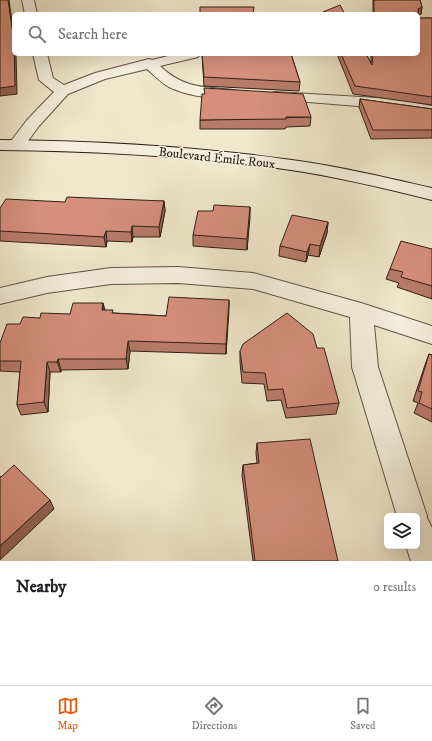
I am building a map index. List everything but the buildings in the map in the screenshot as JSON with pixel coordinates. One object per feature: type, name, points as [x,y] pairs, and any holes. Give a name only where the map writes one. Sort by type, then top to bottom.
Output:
[{"type":"street","points":[[28,0],[31,12]]},
{"type":"street","points":[[40,56],[46,80],[63,90]]},
{"type":"street","points":[[8,145],[33,123],[63,90],[100,76],[183,56]]},
{"type":"street","points":[[149,63],[166,79],[181,88],[204,92],[362,101],[396,104],[432,111]]},
{"type":"street","name":"Boulevard Émile Roux","points":[[8,145],[106,147],[196,154],[285,165],[376,181],[432,194]]},
{"type":"street","points":[[0,296],[47,285],[111,276],[178,275],[253,282],[361,312],[432,335]]},
{"type":"street","points":[[361,312],[365,367],[411,513]]},
{"type":"street","points":[[420,539],[427,561]]}]
